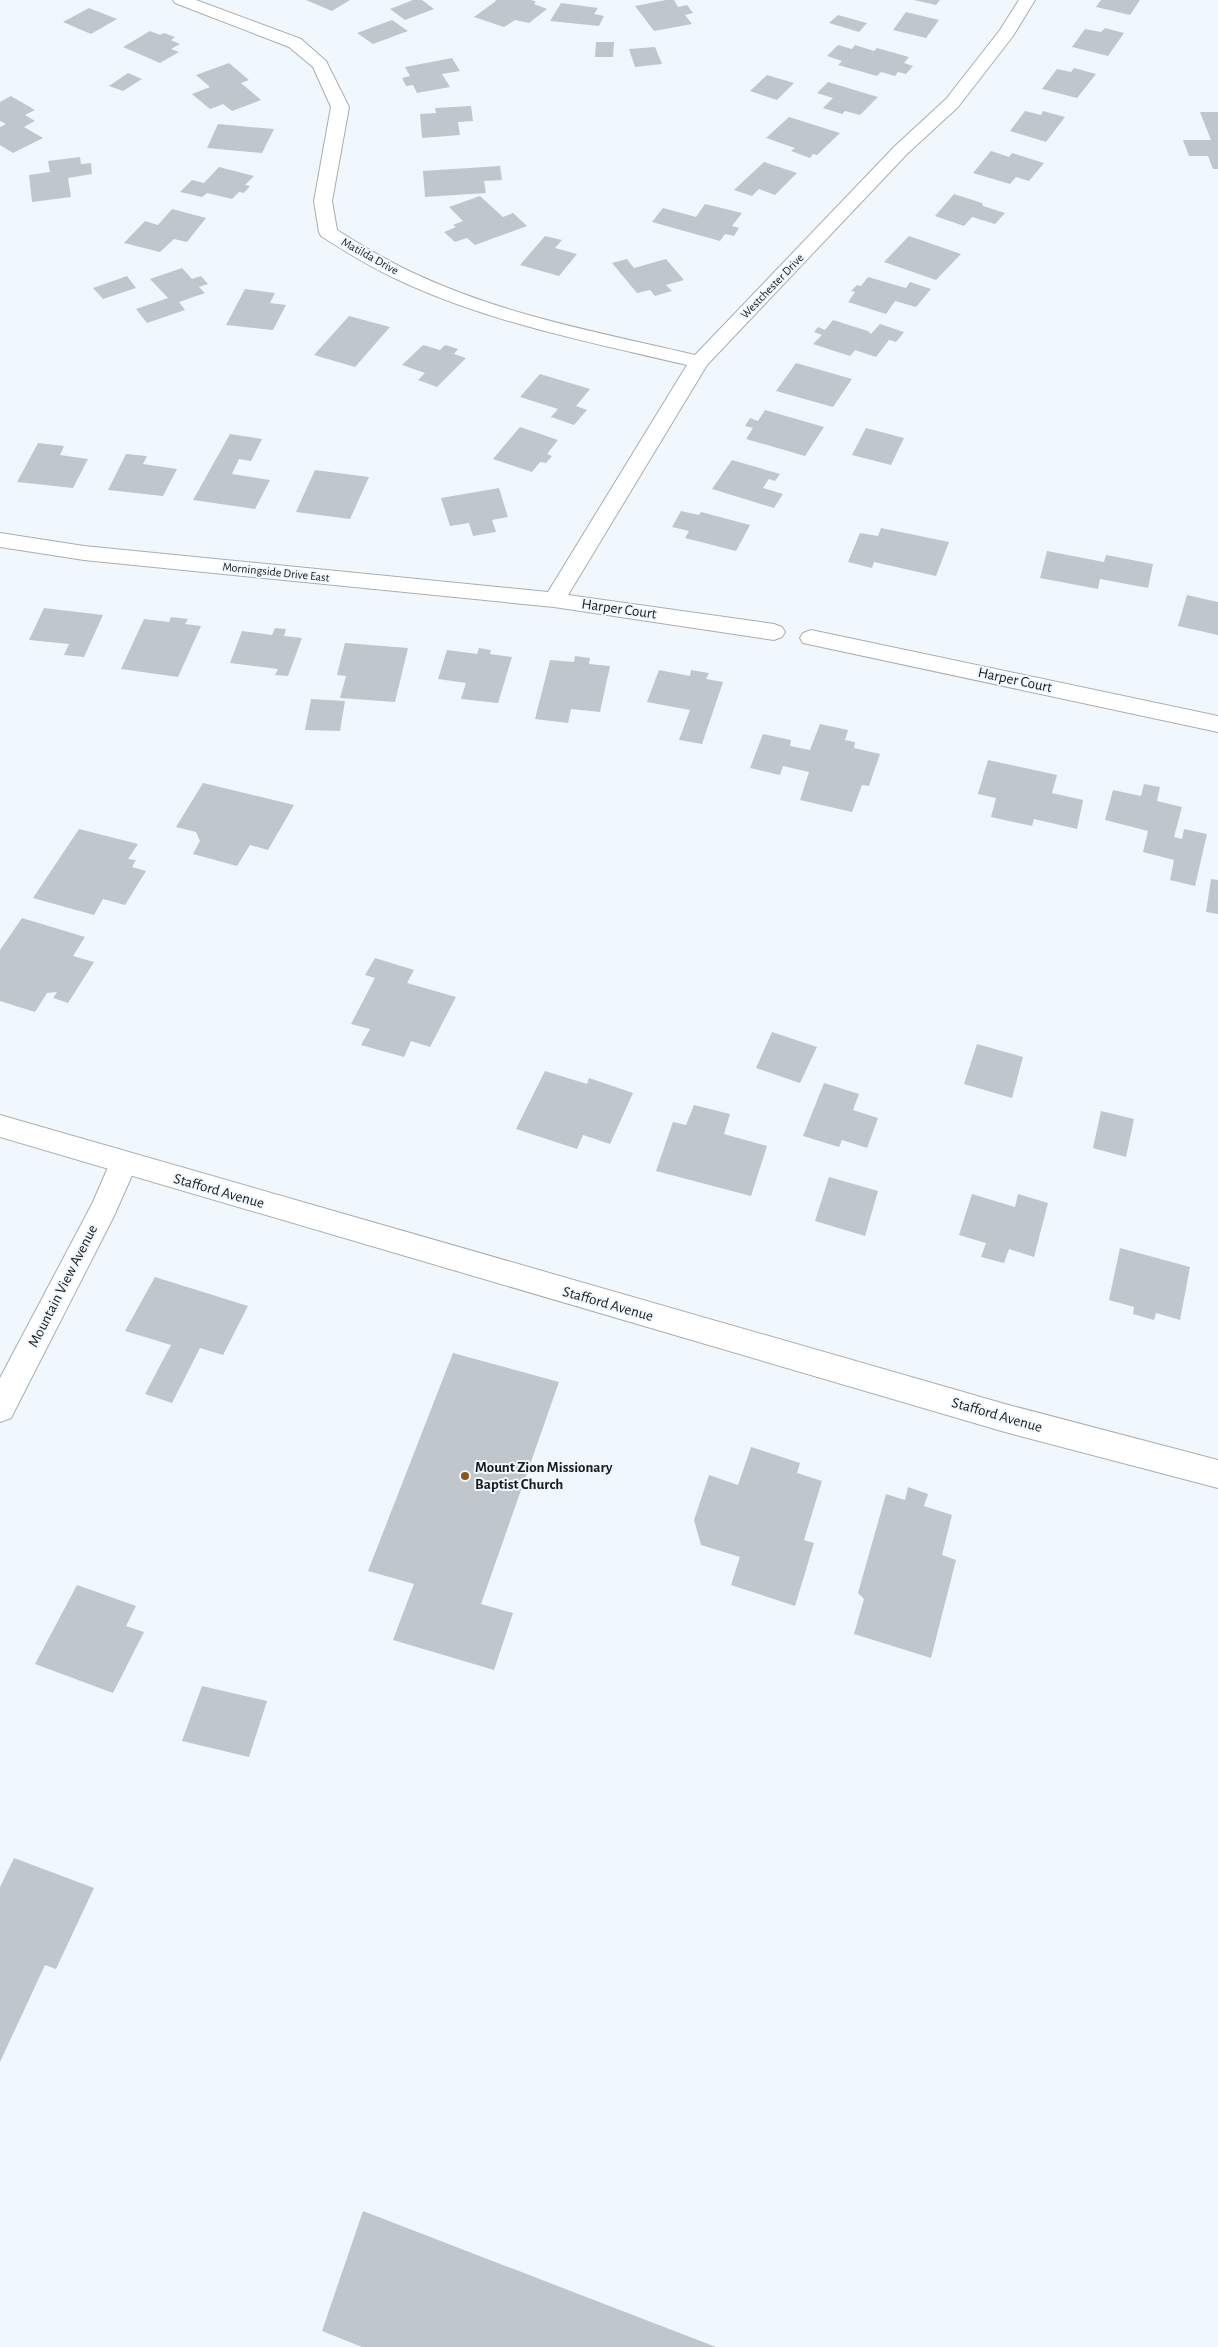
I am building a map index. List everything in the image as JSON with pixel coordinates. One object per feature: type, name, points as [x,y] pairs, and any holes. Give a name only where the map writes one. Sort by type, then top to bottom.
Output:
[{"type":"street","name":"Matilda Drive","points":[[182,0],[294,43],[320,65],[340,107],[323,200],[328,232],[348,246],[448,295],[519,318],[699,362]]},
{"type":"street","name":"Westchester Drive","points":[[554,600],[699,362],[901,150],[952,103],[1007,32],[1027,0]]},
{"type":"street","name":"Morningside Drive East","points":[[0,540],[84,553],[554,600]]},
{"type":"street","name":"Harper Court","points":[[554,600],[774,632]]},
{"type":"street","name":"Harper Court","points":[[811,638],[918,659],[1218,724]]},
{"type":"street","name":"Stafford Avenue","points":[[0,1126],[123,1164],[1005,1418],[1218,1474]]},
{"type":"street","name":"Mountain View Avenue","points":[[0,1408],[104,1208],[123,1164]]},
{"type":"building","points":[[306,0],[350,0],[332,11]]},
{"type":"building","points":[[413,0],[422,0],[434,9],[405,20],[390,9]]},
{"type":"building","points":[[495,0],[532,0],[536,2],[534,4],[547,9],[529,23],[515,20],[504,27],[474,17]]},
{"type":"building","points":[[674,0],[678,7],[687,5],[693,13],[685,15],[692,24],[654,31],[635,6]]},
{"type":"building","points":[[914,0],[940,0],[936,5]]},
{"type":"building","points":[[1101,0],[1140,0],[1130,15],[1096,7]]},
{"type":"building","points":[[561,3],[598,8],[594,14],[604,16],[599,26],[550,21]]},
{"type":"building","points":[[89,8],[117,19],[91,34],[63,22]]},
{"type":"building","points":[[906,12],[939,20],[926,38],[893,30]]},
{"type":"building","points":[[838,15],[867,23],[859,32],[829,23]]},
{"type":"building","points":[[392,20],[408,31],[373,44],[357,33]]},
{"type":"building","points":[[1105,28],[1124,33],[1108,56],[1072,47],[1085,29],[1101,32]]},
{"type":"building","points":[[150,31],[160,35],[164,33],[175,37],[171,40],[180,44],[171,49],[179,52],[160,63],[123,47]]},
{"type":"building","points":[[596,42],[614,42],[613,57],[595,57]]},
{"type":"building","points":[[838,45],[852,49],[855,45],[874,51],[877,48],[909,57],[904,63],[913,66],[906,74],[898,72],[895,76],[881,72],[877,76],[838,65],[842,61],[827,56]]},
{"type":"building","points":[[655,47],[662,64],[635,67],[629,49]]},
{"type":"building","points":[[452,58],[460,71],[442,74],[450,87],[417,93],[413,85],[406,86],[402,78],[410,76],[405,67]]},
{"type":"building","points":[[229,63],[249,80],[241,83],[261,100],[232,111],[223,104],[210,109],[192,94],[210,87],[196,75]]},
{"type":"building","points":[[1074,68],[1096,74],[1077,98],[1042,89],[1057,69],[1071,72]]},
{"type":"building","points":[[128,73],[142,79],[123,91],[109,86]]},
{"type":"building","points":[[767,75],[794,83],[777,100],[750,91]]},
{"type":"building","points":[[828,82],[878,97],[860,115],[845,111],[842,114],[823,108],[833,98],[817,93]]},
{"type":"building","points":[[11,96],[35,110],[25,115],[35,121],[24,127],[43,138],[13,153],[0,145],[0,127],[6,124],[0,121],[0,102]]},
{"type":"building","points":[[471,106],[473,121],[458,122],[460,135],[422,138],[420,114],[436,113],[435,108]]},
{"type":"building","points":[[1025,111],[1041,115],[1043,111],[1065,117],[1046,142],[1010,131]]},
{"type":"building","points":[[1200,112],[1218,112],[1218,169],[1213,169],[1208,156],[1189,156],[1183,140],[1211,140]]},
{"type":"building","points":[[789,117],[840,133],[817,155],[813,154],[810,158],[791,151],[795,148],[766,138]]},
{"type":"building","points":[[218,124],[274,129],[262,153],[207,148]]},
{"type":"building","points":[[991,151],[1009,157],[1012,153],[1044,163],[1029,181],[1016,177],[1010,184],[973,173]]},
{"type":"building","points":[[80,157],[81,164],[91,163],[92,174],[68,178],[71,197],[32,202],[29,175],[50,172],[48,161]]},
{"type":"building","points":[[764,162],[797,173],[775,195],[759,189],[752,196],[734,190]]},
{"type":"building","points":[[500,166],[502,180],[484,181],[486,193],[425,197],[423,171]]},
{"type":"building","points":[[219,167],[254,176],[245,185],[250,186],[244,193],[239,192],[232,199],[207,193],[202,197],[180,192],[192,180],[204,183]]},
{"type":"building","points":[[954,194],[1005,213],[995,224],[972,217],[964,226],[935,216]]},
{"type":"building","points":[[480,196],[503,217],[513,213],[527,226],[475,245],[467,238],[455,242],[444,232],[456,227],[453,225],[463,221],[449,207]]},
{"type":"building","points":[[705,204],[742,213],[732,226],[739,228],[734,236],[725,234],[720,241],[652,222],[663,208],[696,217]]},
{"type":"building","points":[[172,209],[206,218],[187,242],[174,239],[160,252],[124,243],[145,221],[158,225]]},
{"type":"building","points":[[545,236],[562,240],[555,248],[577,254],[559,276],[520,265]]},
{"type":"building","points":[[909,236],[961,254],[936,280],[884,262]]},
{"type":"building","points":[[627,259],[634,268],[666,259],[684,280],[666,285],[672,291],[655,296],[650,290],[637,293],[612,263]]},
{"type":"building","points":[[182,268],[192,279],[201,276],[208,284],[199,287],[205,293],[179,302],[185,310],[147,323],[136,309],[168,298],[150,279]]},
{"type":"building","points":[[127,276],[136,288],[103,299],[93,288]]},
{"type":"building","points":[[868,277],[906,288],[910,282],[931,289],[916,307],[895,301],[886,314],[848,302],[855,292],[851,291],[857,285],[861,286]]},
{"type":"building","points":[[245,289],[275,293],[270,303],[286,305],[273,330],[226,325]]},
{"type":"building","points":[[349,316],[390,327],[355,367],[314,355]]},
{"type":"building","points":[[833,320],[868,331],[871,334],[880,324],[904,332],[896,342],[889,340],[876,357],[855,350],[850,356],[813,344],[822,335],[814,332],[818,327],[825,330]]},
{"type":"building","points":[[423,345],[440,350],[445,345],[458,349],[454,354],[466,358],[437,387],[418,380],[425,373],[402,365]]},
{"type":"building","points":[[796,363],[852,379],[833,407],[776,391]]},
{"type":"building","points":[[540,374],[590,389],[576,406],[587,410],[574,425],[551,417],[558,409],[520,397]]},
{"type":"building","points":[[765,410],[824,427],[805,456],[746,439],[753,428],[745,426],[750,418],[758,421]]},
{"type":"building","points":[[520,427],[558,440],[547,454],[552,456],[546,463],[540,462],[532,472],[493,459]]},
{"type":"building","points":[[866,428],[904,438],[891,465],[852,455]]},
{"type":"building","points":[[230,434],[262,439],[251,461],[239,459],[232,474],[270,480],[255,509],[193,500]]},
{"type":"building","points":[[38,443],[64,446],[60,455],[88,459],[73,488],[17,482]]},
{"type":"building","points":[[126,454],[147,456],[143,464],[177,469],[163,496],[108,490]]},
{"type":"building","points":[[732,460],[780,474],[775,481],[769,479],[763,488],[783,494],[774,508],[712,489]]},
{"type":"building","points":[[315,470],[369,477],[350,519],[296,512]]},
{"type":"building","points":[[499,488],[508,517],[492,520],[496,532],[473,536],[469,523],[450,526],[441,498]]},
{"type":"building","points":[[681,511],[699,515],[701,512],[750,525],[736,551],[685,538],[689,531],[672,527]]},
{"type":"building","points":[[881,528],[949,542],[936,576],[874,562],[872,568],[848,562],[860,533],[878,536]]},
{"type":"building","points":[[1047,551],[1104,562],[1106,555],[1153,564],[1148,588],[1100,579],[1098,589],[1040,578]]},
{"type":"building","points":[[1187,595],[1218,602],[1218,635],[1178,626]]},
{"type":"building","points":[[44,608],[103,615],[84,657],[64,655],[69,644],[29,640]]},
{"type":"building","points":[[171,617],[188,619],[185,624],[201,626],[178,677],[121,669],[144,619],[169,622]]},
{"type":"building","points":[[275,628],[286,629],[284,636],[302,638],[288,676],[275,675],[278,669],[230,663],[242,631],[272,635]]},
{"type":"building","points":[[345,643],[408,648],[395,702],[340,698],[346,676],[337,675]]},
{"type":"building","points":[[479,648],[491,650],[490,654],[512,657],[498,703],[461,699],[466,683],[438,679],[447,650],[477,654]]},
{"type":"building","points":[[575,656],[590,658],[589,664],[610,666],[600,712],[571,709],[568,723],[535,719],[550,660],[574,662]]},
{"type":"building","points":[[659,670],[690,676],[691,670],[709,673],[706,679],[723,682],[702,744],[679,740],[690,710],[647,702]]},
{"type":"building","points":[[311,699],[345,701],[340,731],[305,730]]},
{"type":"building","points":[[820,724],[848,730],[845,740],[855,742],[854,748],[880,754],[869,786],[862,785],[852,812],[800,800],[809,772],[783,766],[780,775],[750,768],[763,734],[791,740],[790,746],[810,750]]},
{"type":"building","points":[[988,760],[1057,775],[1052,793],[1083,800],[1077,829],[1034,819],[1032,826],[991,817],[996,798],[978,794]]},
{"type":"building","points":[[203,783],[294,805],[268,850],[250,845],[237,866],[193,854],[200,841],[196,832],[176,827]]},
{"type":"building","points":[[1144,784],[1160,787],[1157,801],[1182,807],[1174,837],[1182,839],[1184,829],[1207,834],[1195,886],[1170,880],[1174,860],[1143,852],[1148,831],[1105,820],[1113,790],[1141,796]]},
{"type":"building","points":[[79,829],[138,844],[128,859],[136,860],[132,867],[146,871],[125,905],[103,899],[94,915],[33,898]]},
{"type":"building","points":[[1211,879],[1218,880],[1218,914],[1206,912]]},
{"type":"building","points":[[22,918],[85,937],[73,956],[94,962],[68,1003],[53,998],[57,992],[47,993],[35,1012],[0,1001],[0,950]]},
{"type":"building","points":[[375,958],[414,970],[407,983],[456,997],[430,1047],[411,1041],[404,1057],[361,1045],[370,1029],[351,1024],[375,978],[365,975]]},
{"type":"building","points":[[772,1032],[817,1047],[800,1083],[756,1068]]},
{"type":"building","points":[[977,1044],[1023,1057],[1012,1098],[964,1084]]},
{"type":"building","points":[[545,1071],[587,1084],[589,1078],[633,1093],[610,1144],[583,1135],[577,1149],[516,1129]]},
{"type":"building","points":[[824,1083],[859,1094],[853,1110],[878,1118],[867,1148],[842,1140],[839,1147],[803,1136]]},
{"type":"building","points":[[694,1105],[730,1114],[724,1134],[767,1146],[751,1196],[656,1171],[673,1122],[686,1125]]},
{"type":"building","points":[[1101,1111],[1134,1119],[1126,1157],[1093,1148]]},
{"type":"building","points":[[829,1177],[878,1191],[865,1236],[815,1221]]},
{"type":"building","points":[[972,1194],[1015,1207],[1018,1194],[1048,1203],[1034,1257],[1009,1249],[1004,1263],[981,1257],[986,1243],[959,1235]]},
{"type":"building","points":[[1120,1248],[1190,1267],[1180,1320],[1156,1313],[1154,1320],[1133,1314],[1134,1307],[1109,1300]]},
{"type":"building","points":[[155,1277],[248,1306],[223,1355],[200,1348],[172,1403],[145,1394],[171,1345],[125,1331]]},
{"type":"building","name":"Mount Zion Missionary Baptist Church","points":[[453,1353],[559,1382],[481,1604],[513,1613],[494,1670],[393,1640],[414,1584],[368,1571]]},
{"type":"building","points":[[751,1447],[800,1463],[797,1473],[822,1481],[804,1540],[814,1543],[795,1606],[731,1585],[740,1557],[701,1545],[694,1520],[709,1475],[738,1485]]},
{"type":"building","points":[[908,1487],[928,1494],[924,1506],[952,1515],[942,1555],[956,1560],[931,1658],[854,1634],[864,1599],[858,1593],[886,1494],[905,1500]]},
{"type":"building","points":[[77,1585],[136,1606],[126,1626],[144,1632],[113,1693],[35,1664]]},
{"type":"building","points":[[202,1686],[267,1701],[249,1757],[182,1741]]},
{"type":"building","points":[[14,1858],[94,1888],[56,1969],[45,1965],[0,2062],[0,1887]]},
{"type":"building","points":[[363,2211],[716,2347],[362,2347],[322,2331]]},
{"type":"place","name":"Mount Zion Missionary Baptist Church","points":[[465,1476]]}]
